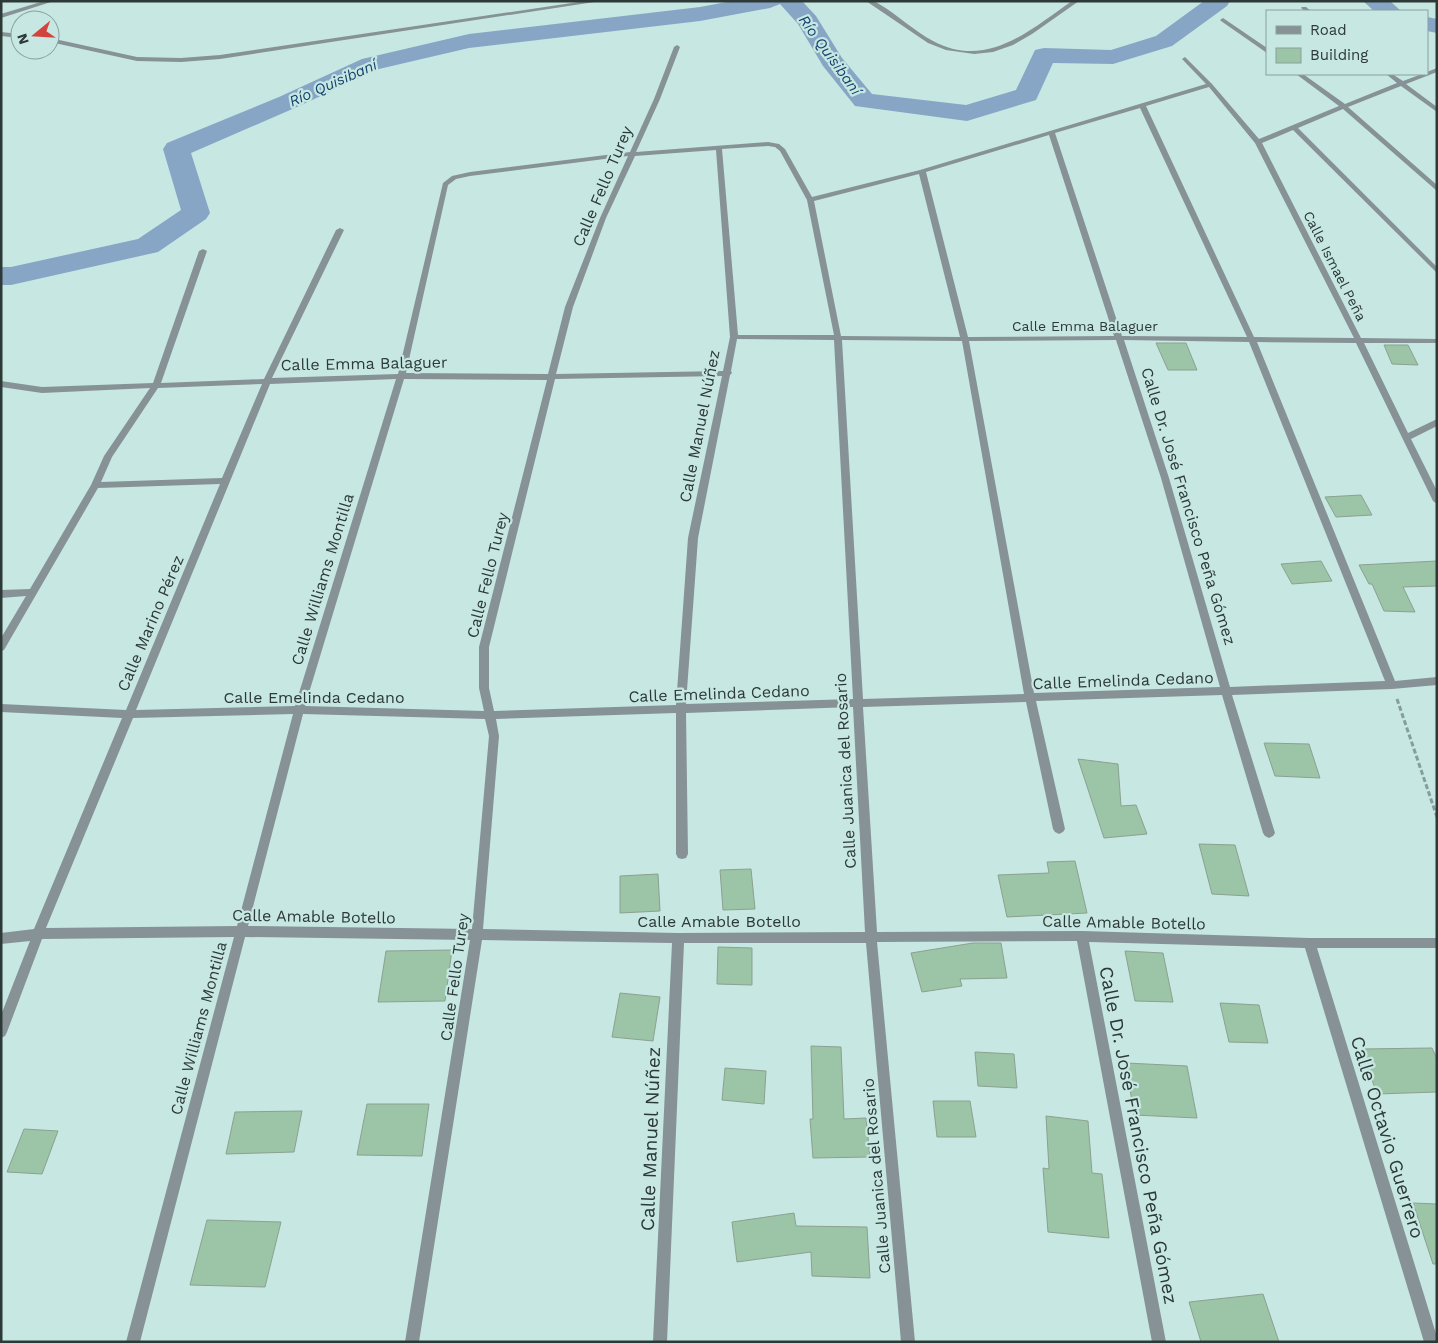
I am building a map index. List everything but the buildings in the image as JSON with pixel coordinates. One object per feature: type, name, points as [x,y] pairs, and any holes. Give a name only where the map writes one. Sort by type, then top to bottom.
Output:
[{"type":"street","points":[[1,16],[51,1]]},
{"type":"street","points":[[60,42],[137,59],[181,60],[220,57],[598,1]]},
{"type":"street","points":[[869,1],[931,43],[951,50],[974,52],[999,49],[1012,43],[1076,1]]},
{"type":"street","points":[[1223,20],[1266,50]]},
{"type":"street","points":[[1,34],[9,35]]},
{"type":"street","points":[[1,41],[9,35]]},
{"type":"street","name":"Calle Fello Turey","points":[[412,1342],[477,934],[494,736],[484,688],[484,648],[569,307],[603,218],[657,99],[677,47]]},
{"type":"street","name":"Calle Ismael Peña","points":[[1185,59],[1210,85],[1258,142],[1437,500]]},
{"type":"street","points":[[1300,75],[1344,106],[1437,190]]},
{"type":"street","points":[[1390,75],[1437,110]]},
{"type":"street","points":[[1258,142],[1424,75]]},
{"type":"street","points":[[810,200],[922,171],[1210,85]]},
{"type":"street","points":[[1142,105],[1252,340],[1392,685]]},
{"type":"street","points":[[1295,128],[1437,271]]},
{"type":"street","name":"Calle Dr. José Francisco Peña Gómez","points":[[1052,133],[1118,338],[1166,478],[1226,691],[1269,833]]},
{"type":"street","name":"Calle Juanica del Rosario","points":[[719,148],[776,145],[783,150],[810,200],[838,338],[870,936],[908,1342]]},
{"type":"street","points":[[631,154],[719,148]]},
{"type":"street","name":"Calle Manuel Núñez","points":[[682,854],[682,710],[694,538],[734,337],[719,148]]},
{"type":"street","name":"Calle Williams Montilla","points":[[133,1342],[299,710],[401,376],[445,184],[454,177],[631,154]]},
{"type":"street","points":[[922,171],[965,339],[1030,698],[1059,829]]},
{"type":"street","name":"Calle Marino Pérez","points":[[1,1032],[38,934],[267,381],[340,230]]},
{"type":"street","points":[[1,647],[95,485],[108,456],[156,385],[203,251]]},
{"type":"street","name":"Calle Emma Balaguer","points":[[734,337],[1437,341]]},
{"type":"street","name":"Calle Emma Balaguer","points":[[1,384],[42,390],[401,376],[728,373]]},
{"type":"street","points":[[1406,437],[1437,422]]},
{"type":"street","points":[[95,485],[225,481]]},
{"type":"street","points":[[1,594],[32,592]]},
{"type":"street","name":"Calle Emelinda Cedano","points":[[1,708],[128,714],[299,710],[491,715],[1226,691],[1392,685],[1437,681]]},
{"type":"street","name":"Calle Amable Botello","points":[[1,939],[38,934],[240,931],[678,938],[1082,936],[1309,944],[1437,943]]},
{"type":"street","name":"Calle Dr. José Francisco Peña Gómez","points":[[1082,936],[1159,1342]]},
{"type":"street","name":"Calle Manuel Núñez","points":[[660,1342],[678,938]]},
{"type":"street","name":"Calle Octavio Guerrero","points":[[1309,944],[1431,1342]]},
{"type":"path","points":[[1392,685],[1437,817]]},
{"type":"waterway","name":"Río Quisibaní","points":[[1,276],[11,276],[148,246],[196,213],[176,149],[288,102],[371,64],[469,41],[700,14],[770,1]]},
{"type":"waterway","name":"Río Quisibaní","points":[[789,1],[808,21],[832,61],[864,101],[967,113],[1027,95],[1044,55],[1113,57],[1164,41],[1219,1]]},
{"type":"waterway","name":"Río Quisibaní","points":[[1374,1],[1388,10]]},
{"type":"waterway","name":"Río Quisibaní","points":[[1428,24],[1437,26]]}]
